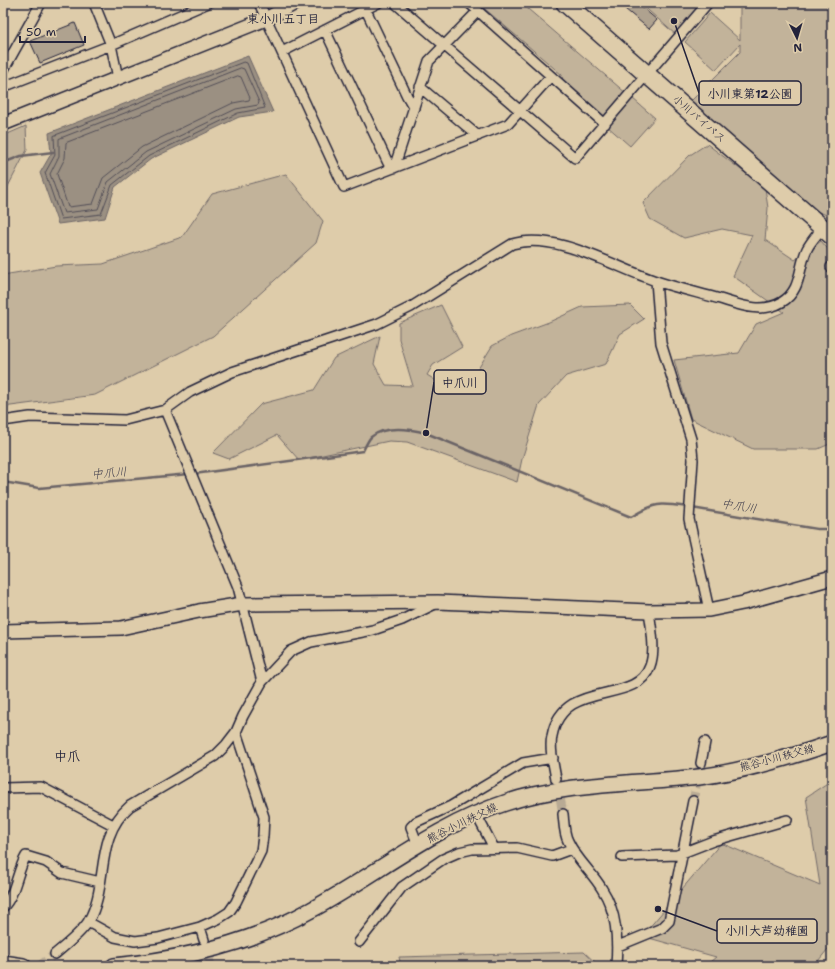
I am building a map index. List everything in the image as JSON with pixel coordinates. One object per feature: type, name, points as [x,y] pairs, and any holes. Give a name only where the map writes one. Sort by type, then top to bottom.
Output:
[{"type":"highway","name":"小川バイパス","points":[[565,3],[828,232]]},
{"type":"main road","name":"熊谷小川秩父線","points":[[114,966],[160,961],[206,952],[267,932],[328,901],[418,845],[476,814],[506,802],[537,794],[700,776],[768,763],[832,743]]},
{"type":"main road","points":[[3,963],[23,966]]},
{"type":"street","points":[[3,71],[41,3]]},
{"type":"street","points":[[3,87],[111,45],[208,3]]},
{"type":"street","points":[[260,3],[344,188],[508,124],[551,76]]},
{"type":"street","points":[[3,124],[266,19],[295,3]]},
{"type":"street","points":[[282,52],[378,3]]},
{"type":"street","points":[[395,3],[444,47],[575,158],[648,75],[707,4],[706,3]]},
{"type":"street","points":[[469,3],[605,124]]},
{"type":"street","points":[[95,4],[111,45],[118,78]]},
{"type":"street","points":[[366,10],[414,108]]},
{"type":"street","points":[[394,168],[429,61],[478,11]]},
{"type":"street","points":[[325,30],[388,163],[394,168]]},
{"type":"street","points":[[420,88],[478,136]]},
{"type":"street","points":[[3,421],[30,417],[125,420],[165,410],[190,392],[232,372],[377,324],[411,307],[512,244],[524,240],[551,242],[656,281],[756,309],[773,306],[782,302],[792,293],[798,284],[808,248],[828,232]]},
{"type":"street","points":[[656,281],[661,343],[691,439],[693,460],[689,519],[709,610]]},
{"type":"street","points":[[165,410],[238,587],[262,682]]},
{"type":"street","points":[[3,631],[121,628],[199,610],[243,604],[438,602],[649,611],[709,610],[743,603],[832,578]]},
{"type":"street","points":[[55,954],[88,922],[96,902],[106,842],[113,825],[130,806],[215,756],[236,732],[262,682],[291,651],[311,642],[373,630],[402,620],[438,602]]},
{"type":"street","points":[[556,779],[552,736],[559,717],[567,708],[578,700],[593,695],[612,692],[633,684],[645,676],[650,666],[652,653],[649,611]]},
{"type":"street","points":[[88,922],[115,937],[135,941],[158,938],[200,927],[229,912],[236,902],[261,851],[264,817],[236,732]]},
{"type":"street","points":[[701,763],[705,742]]},
{"type":"street","points":[[418,845],[411,827],[416,822],[451,806],[522,763],[553,758]]},
{"type":"street","points":[[3,788],[41,787],[113,825]]},
{"type":"street","points":[[618,946],[662,928],[669,922],[681,854],[693,801]]},
{"type":"street","points":[[476,814],[494,848]]},
{"type":"street","points":[[563,814],[567,840],[571,848],[596,879],[608,900],[616,922],[618,946],[616,966]]},
{"type":"street","points":[[622,857],[669,856],[681,854],[712,841],[787,820]]},
{"type":"street","points":[[359,942],[390,900],[410,880],[442,859],[459,852],[494,848],[517,848],[552,856],[571,848]]},
{"type":"street","points":[[3,907],[8,902],[21,865],[26,856],[46,862],[62,873],[100,882]]},
{"type":"street","points":[[200,927],[204,940]]},
{"type":"shaded area","points":[[478,3],[521,3],[627,94],[609,115],[602,116],[563,81],[562,75]]},
{"type":"shaded area","points":[[640,3],[699,3],[700,6],[676,35]]},
{"type":"shaded area","points":[[740,3],[832,3],[832,217],[811,209],[689,103],[740,52],[740,44],[716,70],[685,42],[710,13],[740,40]]},
{"type":"shaded area","points":[[632,98],[655,118],[630,146],[607,126]]},
{"type":"shaded area","points":[[26,126],[27,150],[3,196],[3,136]]},
{"type":"shaded area","points":[[707,144],[765,188],[768,208],[765,240],[795,260],[821,241],[832,254],[832,443],[818,449],[753,449],[691,419],[674,360],[739,353],[756,324],[784,312],[733,276],[752,235],[722,229],[684,238],[650,219],[643,203],[690,155]]},
{"type":"shaded area","points":[[286,174],[323,221],[316,243],[213,336],[95,395],[3,407],[3,275],[56,266],[103,264],[182,237],[212,194]]},
{"type":"shaded area","points":[[441,305],[462,347],[433,365],[427,375],[451,390],[464,392],[492,346],[511,336],[549,322],[582,307],[630,305],[644,319],[620,334],[606,364],[566,376],[539,405],[522,459],[517,482],[407,442],[389,441],[299,460],[277,435],[229,459],[213,453],[261,404],[314,390],[334,358],[380,336],[374,364],[386,385],[413,386],[399,339],[399,323]]},
{"type":"shaded area","points":[[832,780],[832,944],[814,966],[705,966],[716,957],[642,936],[721,843],[820,885],[806,797]]},
{"type":"shaded area","points":[[584,952],[599,966],[401,966],[399,957]]},
{"type":"water","points":[[248,56],[273,112],[239,117],[151,159],[115,187],[105,218],[58,224],[40,173],[51,154],[49,133]]},
{"type":"building","points":[[630,3],[637,3],[657,20],[649,29],[625,9]]},
{"type":"building","points":[[75,23],[84,45],[40,63],[30,41]]},
{"type":"waterway","points":[[3,163],[21,156],[53,152]]},
{"type":"waterway","name":"中爪川","points":[[194,474],[363,451],[370,438],[377,433],[391,429],[406,429],[426,433],[631,517],[652,506],[664,504],[687,507]]},
{"type":"waterway","name":"中爪川","points":[[3,482],[39,488],[189,474]]},
{"type":"waterway","name":"中爪川","points":[[692,508],[817,529],[832,529]]},
{"type":"tunnel","points":[[693,801],[701,763]]},
{"type":"tunnel","points":[[558,786],[563,814]]},
{"type":"tunnel","points":[[206,946],[211,966]]},
{"type":"tunnel","points":[[39,966],[55,954]]},
{"type":"place","name":"小川東第12公園","points":[[674,21]]},
{"type":"place","name":"中爪川","points":[[426,433]]},
{"type":"place","name":"小川大芦幼稚園","points":[[658,909]]},
{"type":"district","name":"東小川五丁目","points":[[283,19]]},
{"type":"district","name":"中爪","points":[[67,756]]}]
